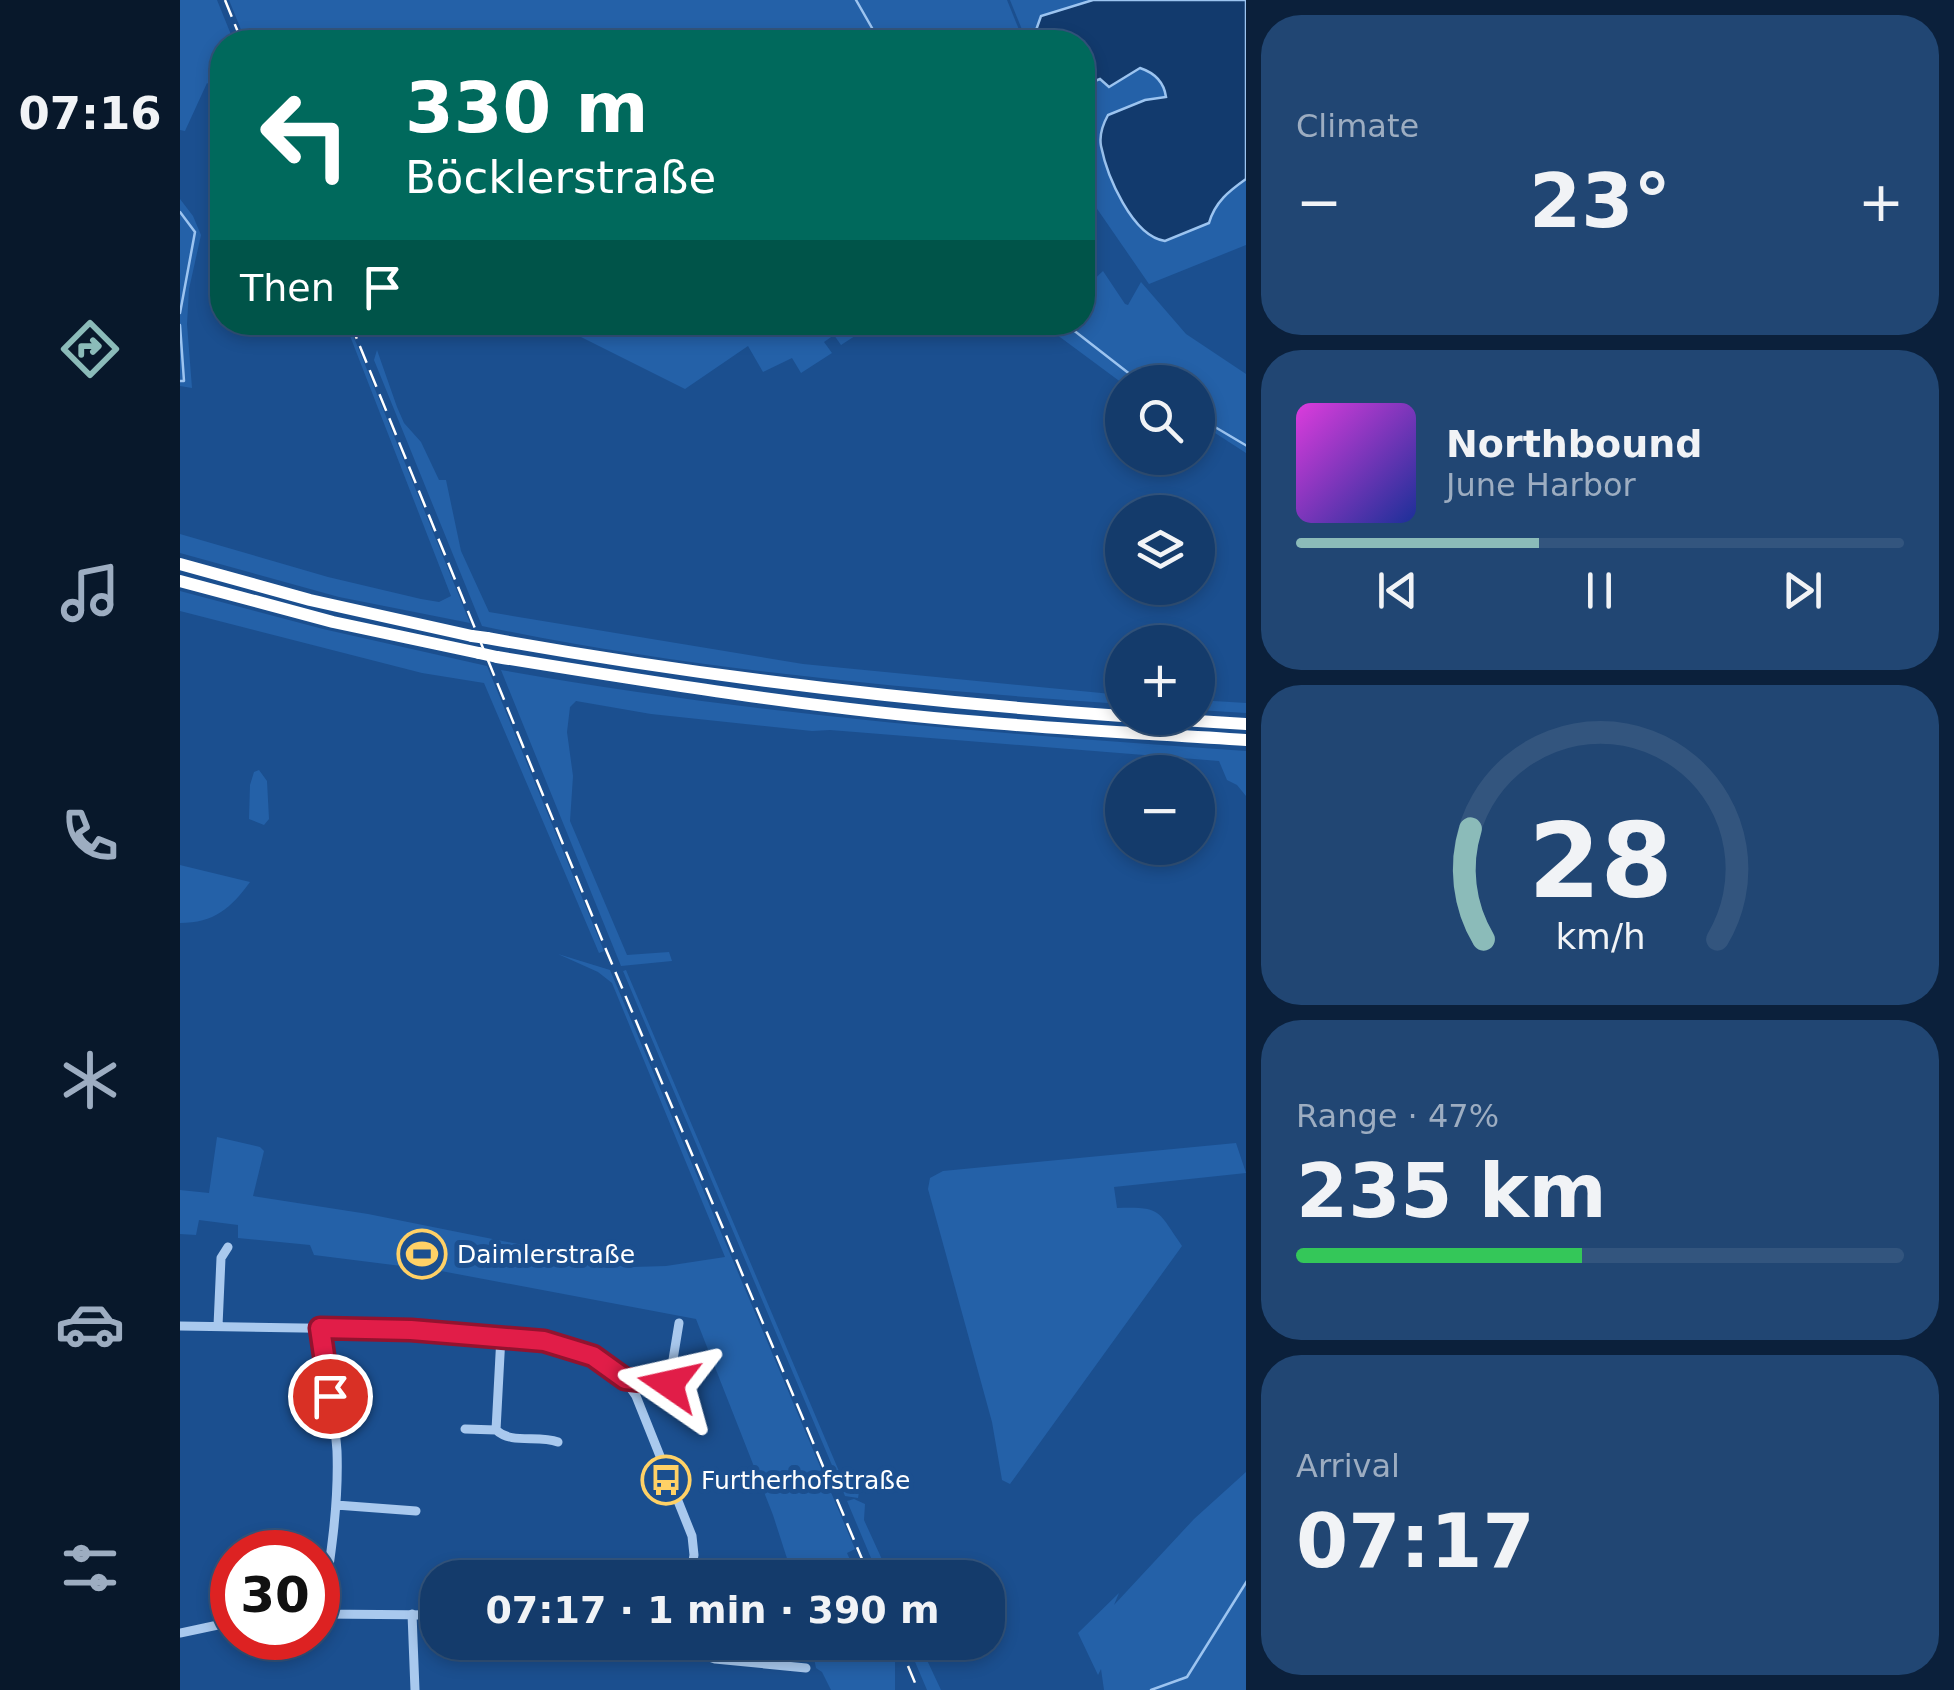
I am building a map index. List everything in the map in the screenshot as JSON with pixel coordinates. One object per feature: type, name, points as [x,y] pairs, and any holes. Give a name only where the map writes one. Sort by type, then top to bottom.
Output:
[{"type":"highway","points":[[180,564],[310,600],[472,636],[607,660],[810,688],[1105,715]]},
{"type":"highway","points":[[180,581],[333,622],[479,654],[808,704],[978,722],[1246,740]]},
{"type":"highway","points":[[1215,722],[1246,724]]},
{"type":"street","points":[[218,1326],[221,1258],[228,1247]]},
{"type":"street","points":[[625,1379],[669,1384],[679,1323]]},
{"type":"street","points":[[180,1326],[500,1336],[544,1341],[582,1352],[610,1365],[625,1379],[640,1405],[690,1528],[693,1560]]},
{"type":"street","points":[[320,1328],[334,1428],[336,1505],[332,1530]]},
{"type":"street","points":[[496,1430],[500,1336]]},
{"type":"street","points":[[465,1429],[496,1430],[503,1436],[558,1442]]},
{"type":"street","points":[[336,1505],[416,1511]]},
{"type":"street","points":[[340,1614],[420,1614]]},
{"type":"street","points":[[412,1614],[415,1690]]},
{"type":"street","points":[[180,1633],[210,1627]]},
{"type":"street","points":[[733,1660],[806,1668]]},
{"type":"shaded area","points":[[180,0],[217,0],[229,30],[210,30],[210,85],[207,83],[185,131],[180,130]]},
{"type":"shaded area","points":[[229,0],[1007,0],[1019,30],[241,30]]},
{"type":"shaded area","points":[[1010,0],[1093,0],[1041,16],[1036,30],[1022,30]]},
{"type":"shaded area","points":[[1093,0],[1246,0],[1246,179],[1223,198],[1209,223],[1165,241],[1153,237],[1132,217],[1104,158],[1102,130],[1108,115],[1145,100],[1166,97],[1161,83],[1140,68],[1109,87],[1100,79],[1095,81],[1095,30],[1036,30],[1041,16]]},
{"type":"shaded area","points":[[1140,68],[1154,75],[1163,87],[1167,97],[1145,100],[1209,223],[1223,198],[1246,179],[1246,245],[1149,284],[1095,206],[1095,81],[1100,79],[1110,87]]},
{"type":"shaded area","points":[[180,199],[201,235],[189,289],[187,324],[192,388],[180,386]]},
{"type":"shaded area","points":[[1103,271],[1128,305],[1141,282],[1186,334],[1246,374],[1246,453],[1215,433],[1215,365],[1105,365],[1105,370],[1057,335],[1095,335],[1095,279]]},
{"type":"shaded area","points":[[350,335],[470,623],[339,597],[180,553],[180,534],[421,599],[439,602],[451,596]]},
{"type":"shaded area","points":[[577,335],[834,335],[824,342],[832,353],[801,373],[792,358],[763,372],[748,346],[685,389]]},
{"type":"shaded area","points":[[834,335],[856,335],[841,345]]},
{"type":"shaded area","points":[[377,350],[404,423],[421,442],[439,480],[446,480],[461,551],[489,612],[803,664],[1105,693],[1105,703],[801,676],[641,655],[482,626],[374,360]]},
{"type":"shaded area","points":[[180,591],[487,666],[604,951],[599,953],[484,683],[422,673],[180,611]]},
{"type":"shaded area","points":[[501,670],[686,699],[872,721],[1246,751],[1246,796],[1227,780],[1215,755],[1144,755],[812,731],[651,714],[576,701],[570,707],[567,732],[573,776],[570,821],[627,955],[669,952],[672,961],[621,966]]},
{"type":"shaded area","points":[[1215,701],[1246,703],[1246,713],[1215,711]]},
{"type":"shaded area","points":[[259,770],[267,781],[269,819],[264,825],[249,819],[250,785],[254,772]]},
{"type":"shaded area","points":[[180,865],[250,882],[221,912],[203,920],[180,923]]},
{"type":"shaded area","points":[[558,954],[610,970],[855,1549],[847,1553],[850,1560],[788,1560],[696,1319],[441,1271],[314,1255],[310,1245],[238,1238],[238,1225],[199,1220],[196,1235],[180,1234],[180,1190],[209,1193],[217,1137],[264,1151],[253,1196],[368,1214],[633,1267],[725,1257],[612,983],[598,972]]},
{"type":"shaded area","points":[[626,970],[847,1490],[859,1492],[858,1498],[845,1496],[623,971]]},
{"type":"shaded area","points":[[1236,1143],[1246,1173],[1114,1187],[1117,1208],[1143,1208],[1157,1213],[1182,1246],[1010,1484],[1002,1480],[992,1422],[928,1189],[930,1178],[943,1171]]},
{"type":"shaded area","points":[[1246,1472],[1246,1690],[1104,1690],[1101,1669],[1098,1675],[1078,1633],[1119,1593],[1114,1605],[1194,1519]]},
{"type":"shaded area","points":[[854,1499],[865,1504],[864,1520],[882,1560],[872,1560],[847,1501]]},
{"type":"shaded area","points":[[814,1660],[895,1660],[895,1690],[831,1690]]},
{"type":"shaded area","points":[[914,1660],[927,1660],[941,1690],[927,1690]]},
{"type":"waterway","points":[[856,0],[873,30]]},
{"type":"waterway","points":[[180,212],[195,232],[180,313]]},
{"type":"waterway","points":[[180,325],[184,381],[180,381]]},
{"type":"waterway","points":[[1080,335],[1118,365]]},
{"type":"waterway","points":[[1215,427],[1246,445]]},
{"type":"waterway","points":[[1151,1690],[1187,1677],[1246,1583]]},
{"type":"railway","points":[[225,0],[237,30]]},
{"type":"railway","points":[[355,335],[607,952],[862,1560]]},
{"type":"railway","points":[[906,1660],[918,1690]]},
{"type":"place","name":"Daimlerstraße","points":[[422,1254]]},
{"type":"place","name":"Furtherhofstraße","points":[[666,1480]]},
{"type":"route","points":[[330,1396],[320,1328],[526,1338],[593,1356],[625,1379],[669,1384]]}]
